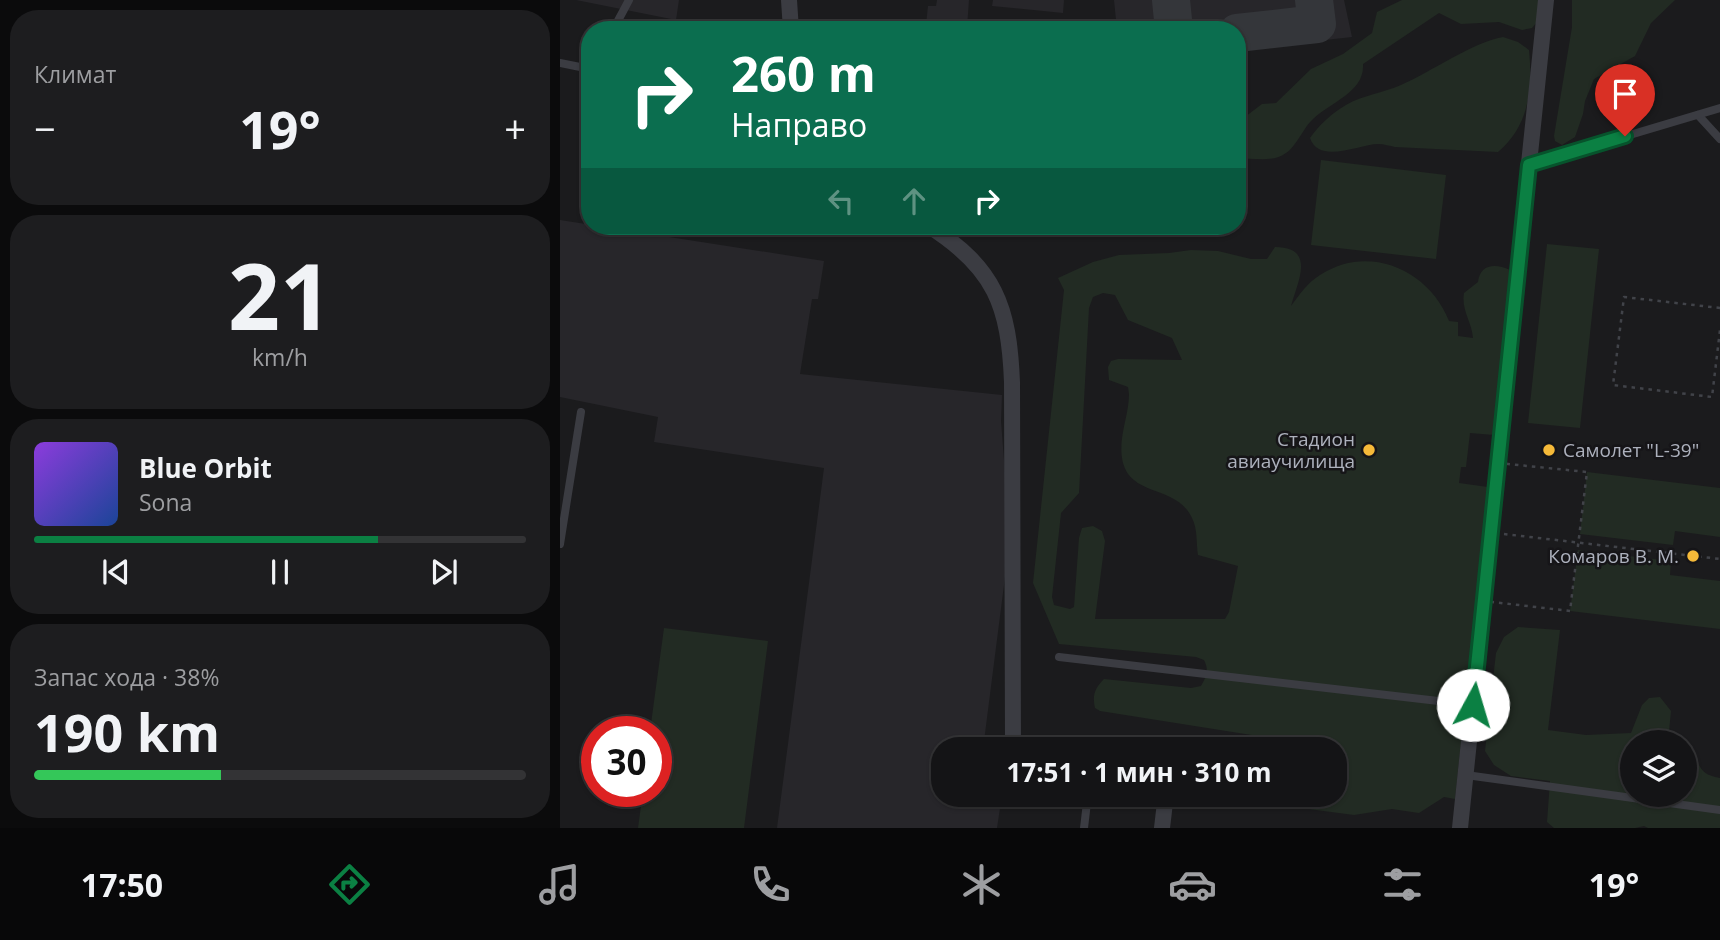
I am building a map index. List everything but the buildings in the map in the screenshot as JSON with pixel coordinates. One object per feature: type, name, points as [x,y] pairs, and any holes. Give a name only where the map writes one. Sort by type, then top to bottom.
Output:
[{"type":"street","points":[[789,0],[790,21]]},
{"type":"street","points":[[1498,463],[1546,0]]},
{"type":"street","points":[[942,235],[959,246],[979,267],[997,294],[1009,334],[1012,382],[1013,737]]},
{"type":"street","points":[[1460,828],[1484,601]]},
{"type":"street","points":[[1162,828],[1164,807]]},
{"type":"lane","points":[[618,21],[629,0]]},
{"type":"lane","points":[[560,63],[581,67]]},
{"type":"lane","points":[[1529,165],[1720,108]]},
{"type":"lane","points":[[1698,115],[1720,139]]},
{"type":"lane","points":[[560,544],[581,412]]},
{"type":"lane","points":[[1059,657],[1473,705]]},
{"type":"lane","points":[[1466,775],[1720,810]]},
{"type":"lane","points":[[1084,828],[1086,807]]},
{"type":"path","points":[[1720,308],[1624,296],[1613,385],[1712,397],[1720,330]]},
{"type":"path","points":[[1498,463],[1587,472],[1570,611],[1484,601],[1491,533],[1498,463]]},
{"type":"path","points":[[1491,533],[1720,559]]},
{"type":"shaded area","points":[[576,0],[679,0],[676,20]]},
{"type":"shaded area","points":[[937,0],[969,0],[968,21],[926,21],[928,6],[936,6]]},
{"type":"shaded area","points":[[993,0],[1064,0],[1063,13],[992,6]]},
{"type":"shaded area","points":[[1114,0],[1344,0],[1352,37],[1246,49],[1246,21],[1116,21]]},
{"type":"shaded area","points":[[1402,0],[1542,0],[1537,22],[1532,28],[1522,30],[1499,22],[1461,24],[1439,13],[1363,64],[1359,82],[1353,89],[1313,119],[1286,153],[1269,159],[1246,158],[1246,116],[1262,104],[1276,103],[1311,69],[1343,54],[1372,33],[1377,12]]},
{"type":"shaded area","points":[[1572,0],[1675,0],[1651,23],[1635,56],[1594,79],[1575,137],[1562,145],[1555,141],[1554,136],[1572,27]]},
{"type":"shaded area","points":[[1503,37],[1518,42],[1529,50],[1530,79],[1527,106],[1522,119],[1508,142],[1498,152],[1378,144],[1331,152],[1315,146],[1310,138],[1317,128],[1346,105],[1401,85],[1465,51]]},
{"type":"shaded area","points":[[1321,160],[1446,175],[1436,259],[1311,245]]},
{"type":"shaded area","points":[[560,220],[581,223],[581,235],[657,235],[824,261],[818,299],[812,299],[800,374],[1002,395],[1001,421],[1010,538],[985,737],[931,737],[931,807],[1000,807],[997,828],[777,828],[824,468],[654,442],[658,417],[560,397]]},
{"type":"shaded area","points":[[1547,244],[1599,249],[1580,428],[1528,423]]},
{"type":"shaded area","points":[[1275,247],[1296,253],[1301,268],[1291,306],[1311,282],[1339,266],[1377,262],[1395,267],[1427,288],[1440,303],[1449,321],[1458,322],[1458,336],[1473,338],[1464,305],[1464,293],[1478,282],[1485,268],[1499,266],[1510,270],[1494,435],[1470,433],[1466,467],[1461,467],[1459,483],[1488,487],[1455,799],[1444,797],[1419,813],[1392,809],[1354,815],[1293,807],[1347,807],[1347,737],[1263,737],[1100,711],[1095,708],[1094,695],[1104,679],[1191,688],[1201,686],[1205,679],[1207,670],[1204,660],[1196,657],[1059,644],[1033,583],[1064,290],[1058,278],[1093,262],[1119,255],[1191,250],[1218,251],[1251,259],[1267,259]],"holes":[[[1103,293],[1115,295],[1128,320],[1172,338],[1182,360],[1111,361],[1108,367],[1109,380],[1128,387],[1129,394],[1121,445],[1123,463],[1135,481],[1176,500],[1185,508],[1195,527],[1198,555],[1238,566],[1229,612],[1225,619],[1095,619],[1105,541],[1102,531],[1093,526],[1082,528],[1079,538],[1074,607],[1070,609],[1054,605],[1052,597],[1061,513],[1079,493],[1089,308],[1093,297]]]},
{"type":"shaded area","points":[[1587,472],[1720,488],[1720,537],[1675,531],[1673,545],[1580,534]]},
{"type":"shaded area","points":[[1578,550],[1671,561],[1670,575],[1720,581],[1720,629],[1570,611]]},
{"type":"shaded area","points":[[1518,627],[1560,630],[1548,730],[1586,735],[1620,733],[1620,807],[1697,807],[1697,761],[1706,773],[1720,778],[1720,828],[1554,828],[1547,822],[1550,781],[1511,776],[1494,765],[1485,751],[1496,653],[1504,637]]},
{"type":"shaded area","points":[[664,628],[768,641],[744,828],[638,828],[641,807],[672,807],[672,716],[652,716]]},
{"type":"shaded area","points":[[1660,697],[1671,711],[1669,730],[1632,730],[1642,705],[1649,698]]},
{"type":"taxiway","points":[[1171,0],[1173,21]]},
{"type":"taxiway","points":[[1246,32],[1317,24],[1314,0]]},
{"type":"place","name":"Стадион авиаучилища","points":[[1369,450]]},
{"type":"place","name":"Самолет \"L-39\"","points":[[1549,450]]},
{"type":"place","name":"Комаров В. М.","points":[[1693,556]]},
{"type":"route","points":[[1473,705],[1529,165],[1625,136]]}]
